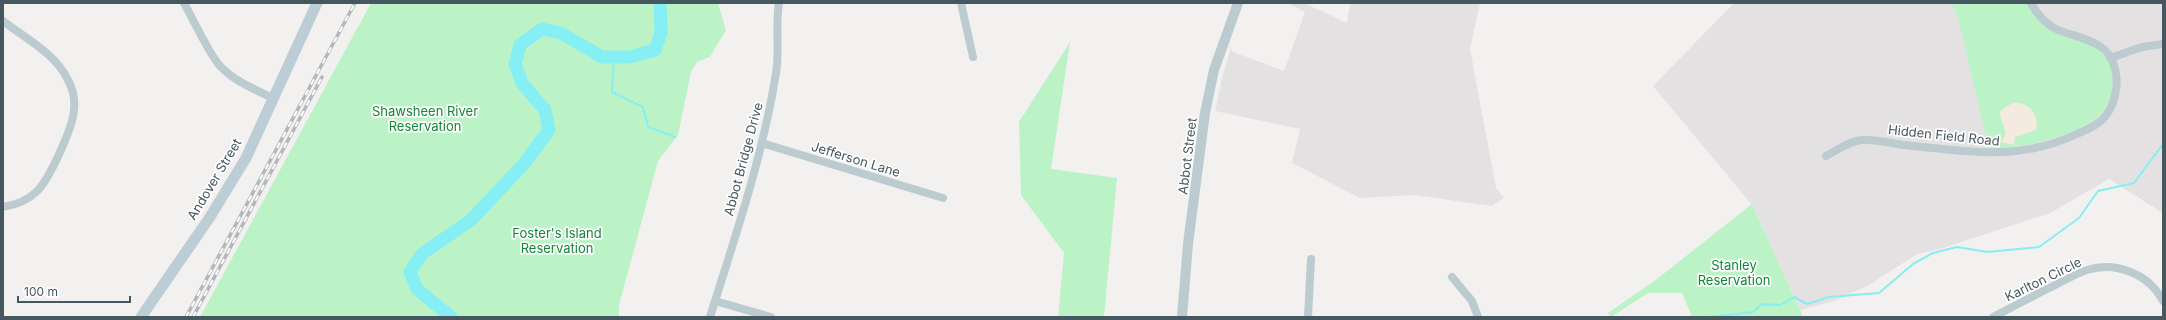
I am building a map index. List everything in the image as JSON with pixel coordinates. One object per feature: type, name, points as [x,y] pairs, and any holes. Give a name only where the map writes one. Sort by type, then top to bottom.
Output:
[{"type":"main road","name":"Andover Street","points":[[141,317],[210,216],[246,158],[317,3]]},
{"type":"street","points":[[184,3],[218,64],[230,75],[248,87],[273,98]]},
{"type":"street","name":"Abbot Bridge Drive","points":[[710,317],[762,143],[776,71],[779,3]]},
{"type":"street","points":[[961,3],[972,57]]},
{"type":"street","name":"Abbot Street","points":[[1182,317],[1188,244],[1205,113],[1214,70],[1238,3]]},
{"type":"street","points":[[2031,3],[2041,19],[2050,25],[2095,44],[2110,58],[2142,47],[2163,44]]},
{"type":"street","points":[[3,21],[58,64],[71,86],[74,110],[69,130],[43,184],[29,197],[3,207]]},
{"type":"street","name":"Hidden Field Road","points":[[1826,156],[1860,140],[1969,153],[2004,154],[2024,151],[2070,137],[2101,123],[2108,115],[2116,93],[2118,82],[2110,58]]},
{"type":"street","name":"Jefferson Lane","points":[[762,143],[943,198]]},
{"type":"street","points":[[1308,317],[1311,259]]},
{"type":"street","name":"Karlton Circle","points":[[1993,317],[2078,274],[2103,267],[2120,268],[2136,274],[2150,284],[2163,301]]},
{"type":"street","points":[[1452,277],[1472,301],[1478,317]]},
{"type":"street","points":[[715,300],[771,317]]},
{"type":"shaded area","points":[[1287,3],[1304,3],[1347,23],[1350,3],[1480,3],[1470,49],[1496,188],[1504,198],[1491,206],[1415,195],[1360,198],[1292,163],[1300,129],[1215,111],[1222,78],[1231,48],[1233,52],[1284,71],[1305,12]]},
{"type":"shaded area","points":[[1734,3],[2163,3],[2163,213],[2109,179],[2050,213],[1943,248],[1917,254],[1869,285],[1834,301],[1800,310],[1753,206],[1653,86]]},
{"type":"green space","points":[[371,3],[718,3],[726,30],[710,57],[697,62],[691,72],[678,135],[658,161],[619,305],[619,317],[200,317]]},
{"type":"green space","points":[[1952,3],[2031,3],[2048,23],[2058,29],[2087,41],[2094,46],[2106,57],[2110,64],[2113,81],[2108,102],[2101,114],[2078,129],[2048,140],[2033,144],[1989,149],[1958,18]]},
{"type":"green space","points":[[1070,42],[1051,169],[1117,178],[1104,317],[1058,317],[1064,253],[1021,195],[1019,122]]},
{"type":"green space","name":"Stanley Reservation","points":[[1752,204],[1803,317],[1692,317],[1682,293],[1648,293],[1611,317],[1608,313],[1657,279]]},
{"type":"sand","points":[[2012,103],[2028,106],[2034,114],[2037,124],[2036,130],[2015,137],[2014,145],[2001,142],[2006,134],[1999,112]]},
{"type":"waterway","points":[[451,317],[417,289],[410,272],[422,254],[471,220],[523,165],[549,130],[545,110],[522,83],[515,64],[520,45],[542,29],[561,33],[602,57],[629,57],[655,50],[661,33],[660,3]]},
{"type":"waterway","points":[[614,57],[612,92],[643,107],[648,127],[675,137]]},
{"type":"waterway","points":[[1707,317],[1753,312],[1762,304],[1780,305],[1794,297],[1807,304],[1829,297],[1879,293],[1913,264],[1933,253],[1957,247],[1987,252],[2039,247],[2079,218],[2098,191],[2134,183],[2163,144]]},
{"type":"railway","points":[[186,317],[355,3]]},
{"type":"railway","points":[[193,317],[322,77]]},
{"type":"park label","name":"Shawsheen River Reservation","points":[[425,118]]},
{"type":"park label","name":"Foster's Island Reservation","points":[[557,240]]}]
